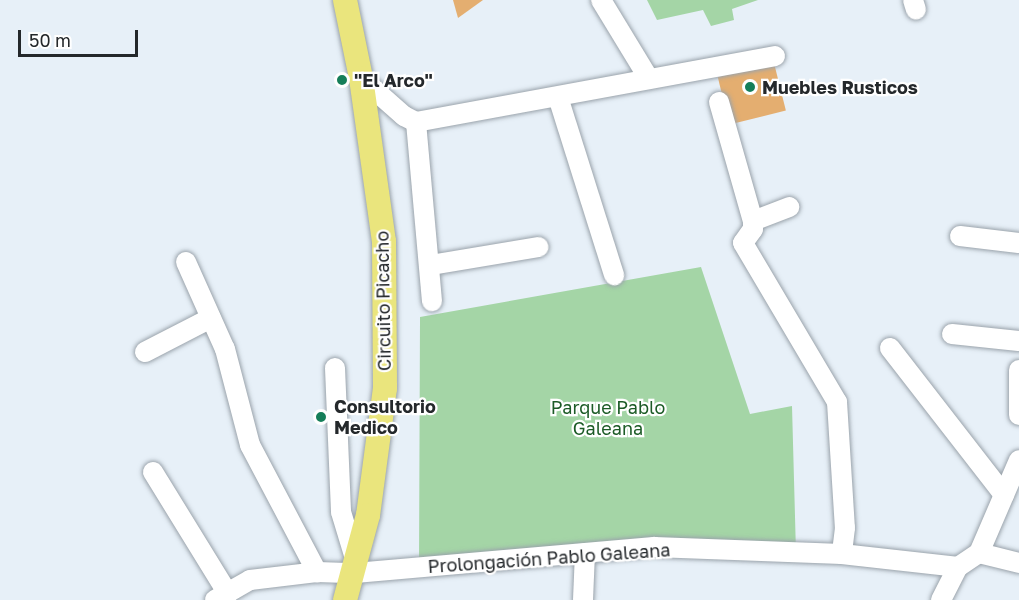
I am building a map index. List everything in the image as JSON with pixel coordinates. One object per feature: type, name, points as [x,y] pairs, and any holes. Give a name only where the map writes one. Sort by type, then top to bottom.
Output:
[{"type":"main road","name":"Circuito Picacho","points":[[345,0],[360,78],[384,241],[385,388],[368,515],[356,569],[345,600]]},
{"type":"street","points":[[601,0],[649,79]]},
{"type":"street","points":[[360,78],[404,116],[416,122],[775,56]]},
{"type":"street","points":[[558,97],[614,275]]},
{"type":"street","points":[[719,102],[753,221],[753,229],[743,243],[837,402],[845,528],[842,554]]},
{"type":"street","points":[[416,122],[432,302]]},
{"type":"street","points":[[753,221],[789,207]]},
{"type":"street","points":[[960,236],[1019,243]]},
{"type":"street","points":[[430,265],[538,248]]},
{"type":"street","points":[[186,262],[225,349],[250,445],[317,572]]},
{"type":"street","points":[[145,352],[211,318]]},
{"type":"street","points":[[952,334],[1019,341]]},
{"type":"street","points":[[890,348],[1004,495]]},
{"type":"street","points":[[335,368],[342,513],[356,569]]},
{"type":"street","points":[[1019,370],[1019,415]]},
{"type":"street","points":[[941,600],[958,567],[979,553],[1019,460]]},
{"type":"street","points":[[153,472],[222,597]]},
{"type":"street","name":"Prolongación Pablo Galeana","points":[[222,597],[250,580],[317,572],[654,547],[842,554],[958,567]]},
{"type":"street","points":[[583,600],[585,553]]},
{"type":"street","points":[[979,553],[1019,563]]},
{"type":"green space","points":[[647,0],[758,0],[732,9],[734,20],[711,26],[703,10],[657,20]]},
{"type":"green space","name":"Parque Pablo Galeana","points":[[701,267],[750,414],[792,406],[796,553],[654,547],[419,567],[420,317]]},
{"type":"building","points":[[453,0],[483,0],[458,18]]},
{"type":"building","name":"Muebles Rusticos","points":[[774,63],[786,111],[730,125],[718,77]]},
{"type":"place","name":"\"El Arco\"","points":[[342,80]]},
{"type":"place","name":"Muebles Rusticos","points":[[750,87]]},
{"type":"place","name":"Consultorio Medico","points":[[321,417]]}]
